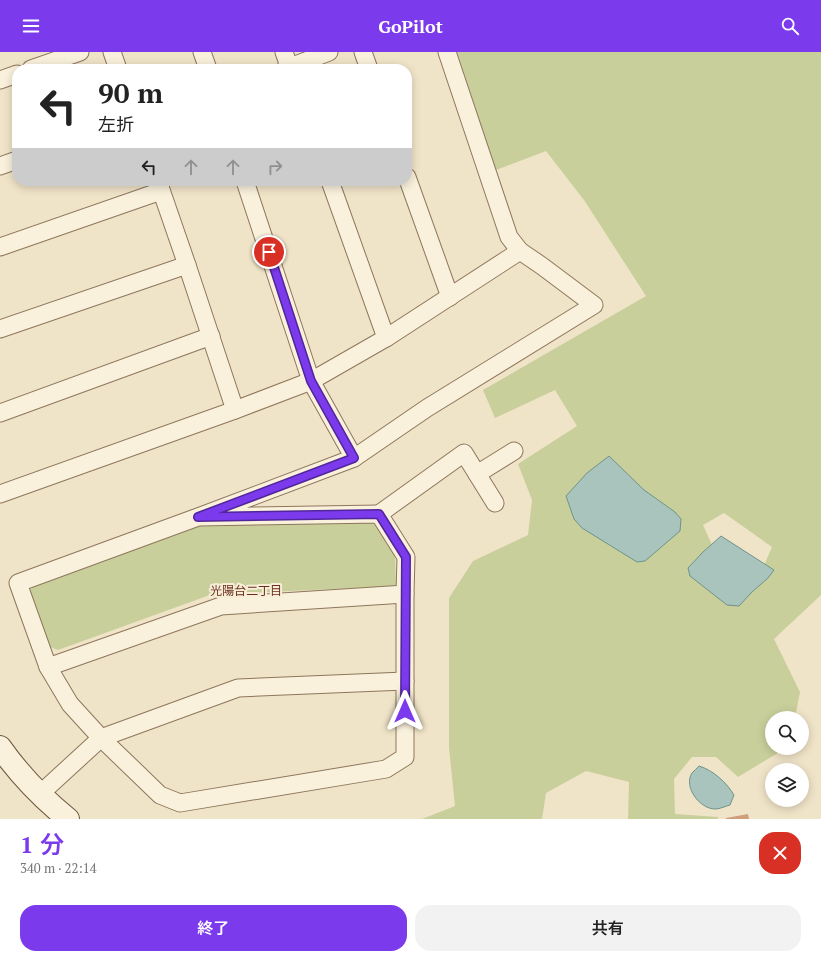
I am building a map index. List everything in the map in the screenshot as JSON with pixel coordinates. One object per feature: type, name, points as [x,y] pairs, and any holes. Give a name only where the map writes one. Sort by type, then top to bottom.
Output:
[{"type":"street","points":[[46,64],[80,52]]},
{"type":"street","points":[[112,52],[116,64]]},
{"type":"street","points":[[202,52],[206,64]]},
{"type":"street","points":[[287,64],[328,52]]},
{"type":"street","points":[[362,52],[367,64]]},
{"type":"street","points":[[379,514],[406,557],[406,757],[386,769],[180,803],[160,795],[101,738],[70,704],[48,667],[18,582],[198,517],[354,458],[427,408],[594,305],[520,251],[509,237],[447,52]]},
{"type":"street","points":[[0,80],[12,76]]},
{"type":"street","points":[[0,166],[12,162]]},
{"type":"street","points":[[0,247],[159,186],[235,410]]},
{"type":"street","points":[[247,186],[311,381],[354,458]]},
{"type":"street","points":[[332,186],[386,338]]},
{"type":"street","points":[[410,186],[450,297]]},
{"type":"street","points":[[0,494],[235,410],[311,381],[386,338],[520,251]]},
{"type":"street","points":[[0,329],[187,265]]},
{"type":"street","points":[[0,413],[211,336]]},
{"type":"street","points":[[477,474],[514,451]]},
{"type":"street","points":[[198,517],[379,514],[464,453],[495,503]]},
{"type":"street","points":[[48,667],[221,606],[405,594]]},
{"type":"street","points":[[40,794],[101,738],[238,688],[405,681]]},
{"type":"street","points":[[0,747],[40,794],[68,819]]},
{"type":"green space","points":[[457,52],[821,52],[821,595],[774,639],[800,692],[796,711],[765,711],[765,755],[774,755],[738,777],[716,757],[692,757],[674,779],[675,814],[718,817],[718,819],[628,819],[629,782],[586,771],[546,793],[542,819],[422,819],[455,806],[449,748],[449,598],[473,561],[528,535],[532,500],[518,464],[577,426],[555,390],[495,418],[483,390],[646,296],[584,200],[546,151],[496,170]],"holes":[[[724,513],[772,547],[759,577],[713,547],[703,525]]]},
{"type":"green space","points":[[370,522],[377,526],[395,554],[396,586],[210,595],[58,650],[50,647],[29,592],[35,584],[197,525]]},
{"type":"water","points":[[609,456],[644,490],[675,512],[681,519],[680,531],[645,561],[637,562],[582,528],[574,519],[566,496],[587,473]]},
{"type":"water","points":[[721,536],[774,570],[768,578],[739,606],[727,605],[690,576],[688,568]]},
{"type":"water","points":[[699,766],[714,774],[728,786],[734,795],[730,805],[717,809],[709,808],[694,796],[691,791],[690,779],[692,773]]},
{"type":"building","points":[[748,814],[749,819],[726,819],[726,818]]},
{"type":"district","name":"光陽台二丁目","points":[[246,590]]},
{"type":"route","points":[[269,252],[311,381],[354,458],[198,517],[379,514],[406,557],[405,711]]}]
